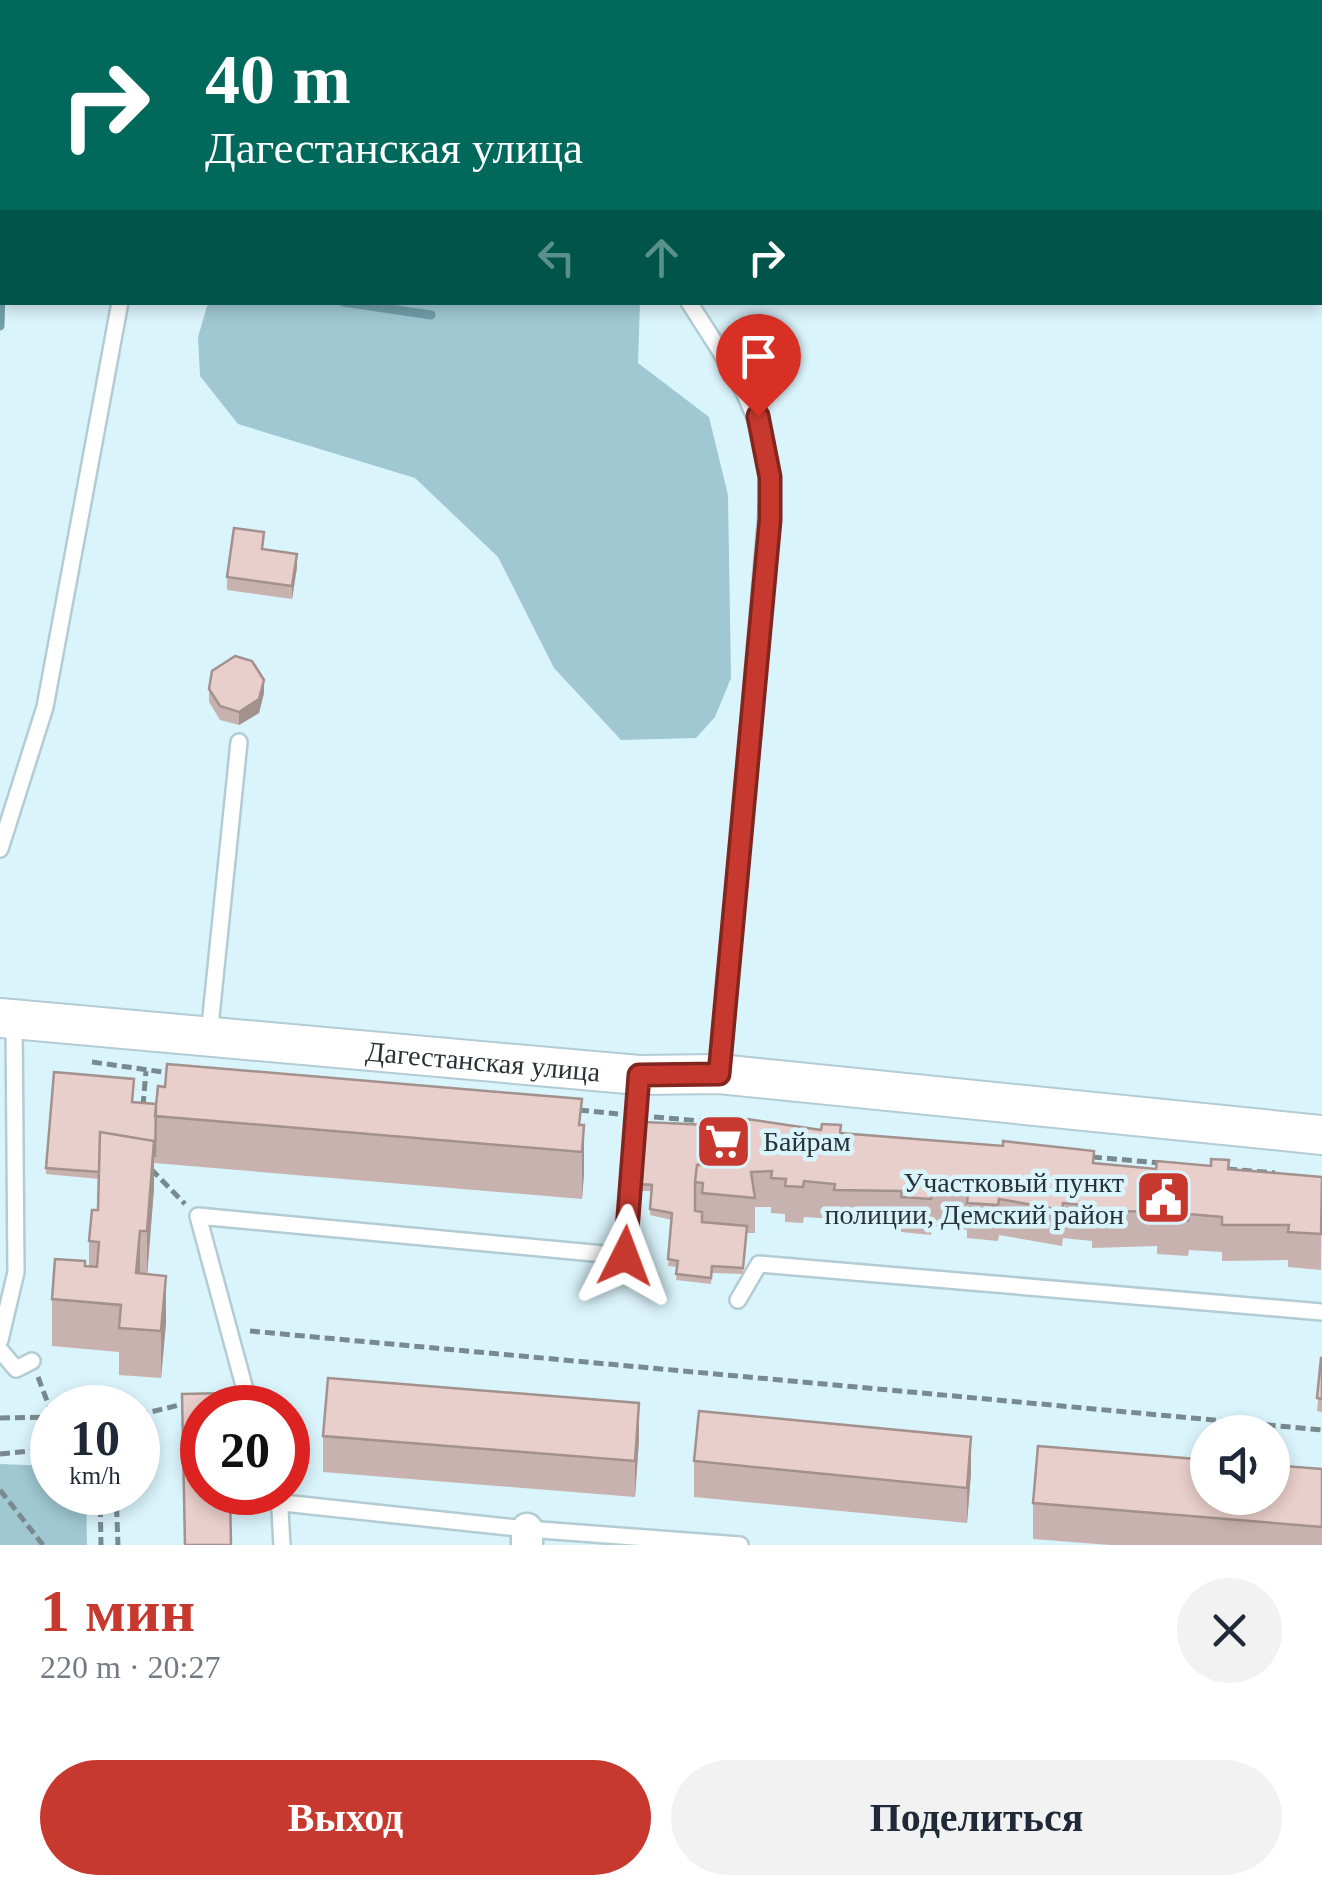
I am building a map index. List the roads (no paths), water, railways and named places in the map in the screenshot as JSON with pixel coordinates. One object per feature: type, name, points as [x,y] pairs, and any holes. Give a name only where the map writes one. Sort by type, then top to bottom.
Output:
[{"type":"street","name":"Дагестанская улица","points":[[7,1018],[639,1075],[719,1074],[1322,1136]]},
{"type":"lane","points":[[0,849],[20,796],[49,690],[119,305]]},
{"type":"lane","points":[[690,305],[742,381],[758,416],[770,477],[719,1074]]},
{"type":"lane","points":[[209,1036],[240,742]]},
{"type":"lane","points":[[0,1340],[16,1272],[7,1018]]},
{"type":"lane","points":[[243,1385],[198,1216],[625,1256],[639,1075]]},
{"type":"lane","points":[[738,1300],[759,1264],[1322,1312]]},
{"type":"lane","points":[[0,1350],[16,1368],[32,1361]]},
{"type":"lane","points":[[310,1503],[527,1537],[740,1545]]},
{"type":"lane","points":[[281,1515],[282,1545]]},
{"type":"waterway","points":[[0,326],[1,305]]},
{"type":"waterway","points":[[363,305],[431,315]]},
{"type":"place","name":"Байрам","points":[[724,1141]]},
{"type":"place","name":"Участковый пункт полиции, Демский район","points":[[1163,1198]]}]
